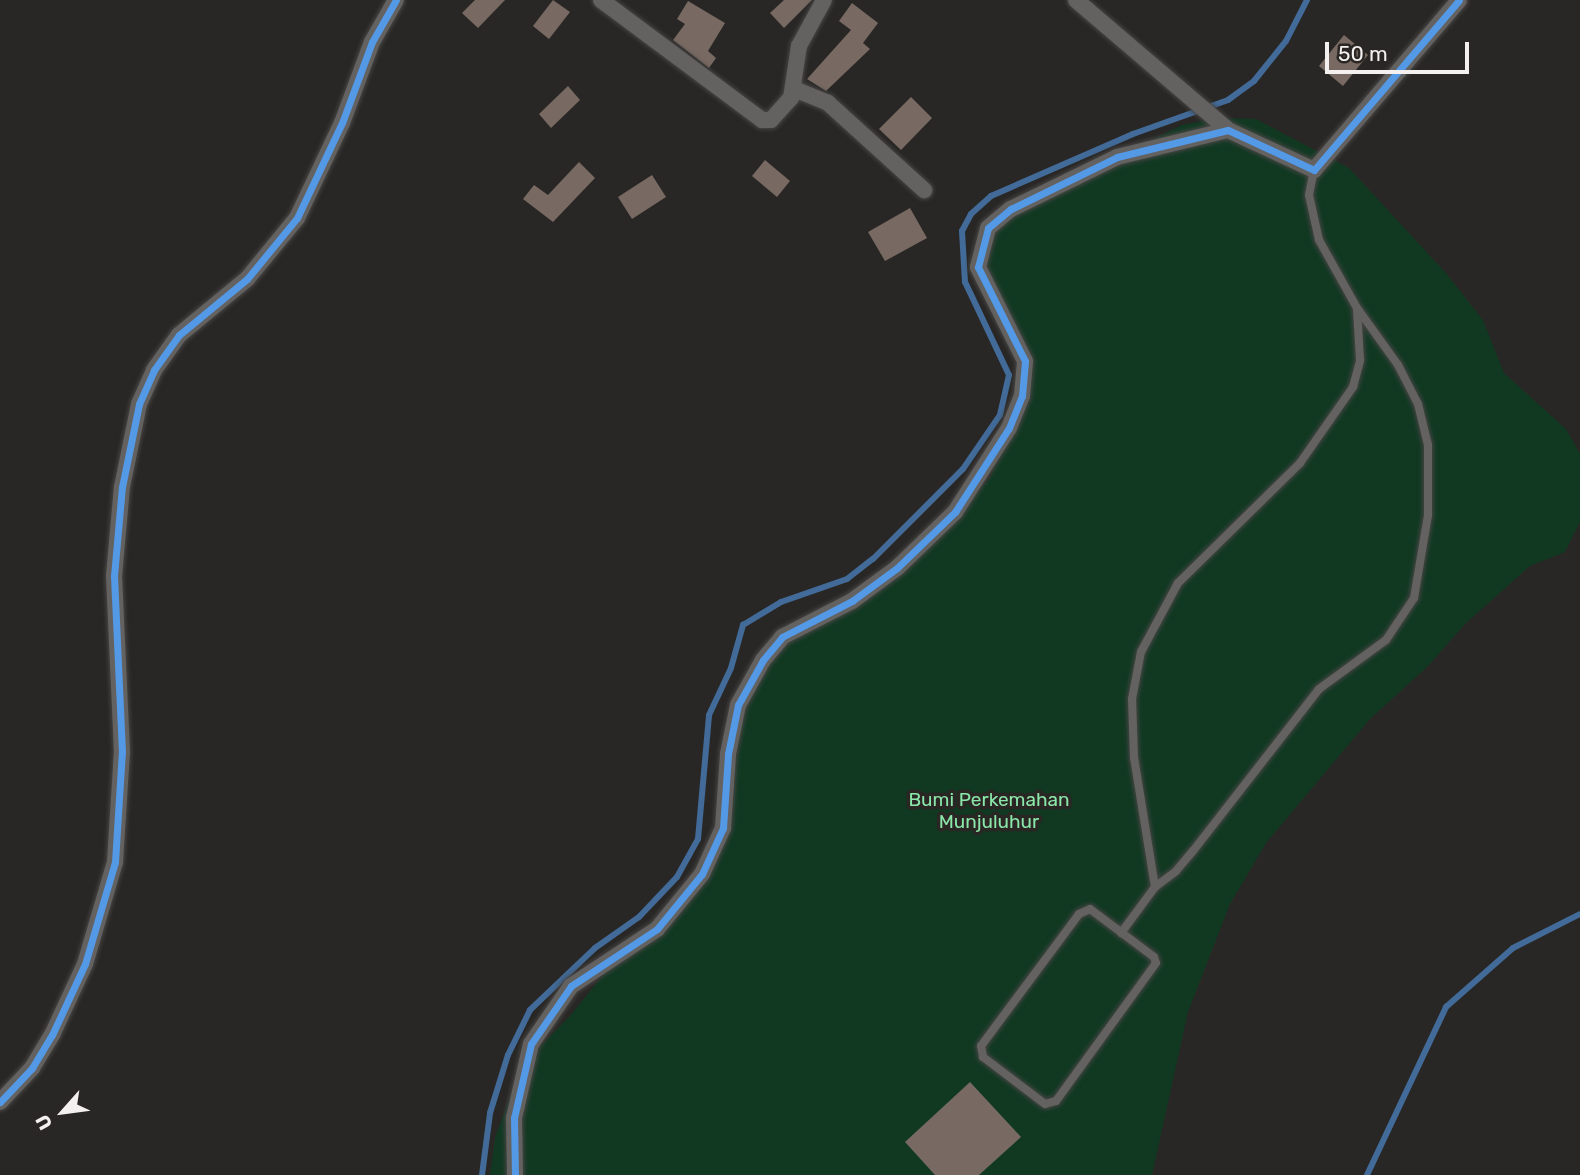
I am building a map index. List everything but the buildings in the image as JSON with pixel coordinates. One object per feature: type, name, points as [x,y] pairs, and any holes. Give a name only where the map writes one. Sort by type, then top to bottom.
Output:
[{"type":"street","points":[[0,1102],[32,1068],[51,1035],[85,964],[115,862],[122,752],[114,576],[122,487],[139,404],[154,370],[179,335],[247,279],[297,218],[342,123],[372,42],[396,0]]},
{"type":"street","points":[[601,0],[762,120],[778,116],[794,89],[799,46],[824,0]]},
{"type":"street","points":[[1076,0],[1222,126],[1314,170],[1459,0]]},
{"type":"street","points":[[794,89],[828,103],[925,190]]},
{"type":"street","points":[[516,1175],[514,1118],[521,1075],[536,1034],[571,986],[657,929],[702,874],[723,828],[728,754],[738,705],[763,660],[782,637],[852,601],[897,568],[955,512],[1009,428],[1023,396],[1025,361],[978,267],[988,228],[1011,209],[1117,157],[1222,126]]},
{"type":"lane","points":[[1121,933],[1155,887],[1176,871],[1320,689],[1386,640],[1414,598],[1428,515],[1428,445],[1418,404],[1398,365],[1357,308],[1312,221],[1309,195],[1314,170]]},
{"type":"lane","points":[[1155,887],[1133,758],[1132,699],[1141,652],[1178,583],[1300,463],[1353,387],[1360,360],[1357,308]]},
{"type":"lane","points":[[1090,909],[1121,933],[1154,957],[1154,969],[1056,1101],[1045,1104],[983,1057],[981,1046],[1079,914],[1090,909]]},
{"type":"green space","name":"Bumi Perkemahan Munjuluhur","points":[[1217,118],[1256,119],[1349,168],[1445,272],[1483,320],[1504,373],[1566,429],[1580,454],[1580,522],[1565,552],[1530,566],[1466,623],[1427,667],[1370,719],[1266,843],[1230,904],[1188,1012],[1152,1175],[490,1175],[495,1138],[521,1066],[569,1017],[633,938],[700,879],[730,799],[750,665],[791,626],[910,560],[990,478],[1030,372],[985,278],[982,249],[1001,212],[1182,125]]},
{"type":"waterway","points":[[482,1175],[490,1113],[508,1055],[530,1010],[595,948],[639,917],[677,877],[698,839],[709,715],[731,668],[743,625],[781,602],[847,579],[873,559],[963,469],[1000,415],[1009,375],[965,282],[962,231],[971,214],[991,196],[1133,134],[1228,100],[1254,81],[1286,41],[1307,0]]},
{"type":"waterway","points":[[1367,1175],[1446,1007],[1513,948],[1580,914]]},
{"type":"cycle path","points":[[0,1102],[32,1068],[52,1035],[85,964],[115,862],[122,752],[114,576],[122,487],[139,404],[154,370],[179,335],[247,279],[297,218],[342,123],[372,42],[396,0]]},
{"type":"cycle path","points":[[515,1175],[514,1118],[531,1044],[571,986],[657,929],[702,874],[723,828],[728,754],[738,705],[763,660],[782,637],[852,601],[897,568],[955,512],[1009,428],[1022,396],[1025,361],[978,267],[988,228],[1011,209],[1117,157],[1228,130],[1314,170],[1459,0]]}]
